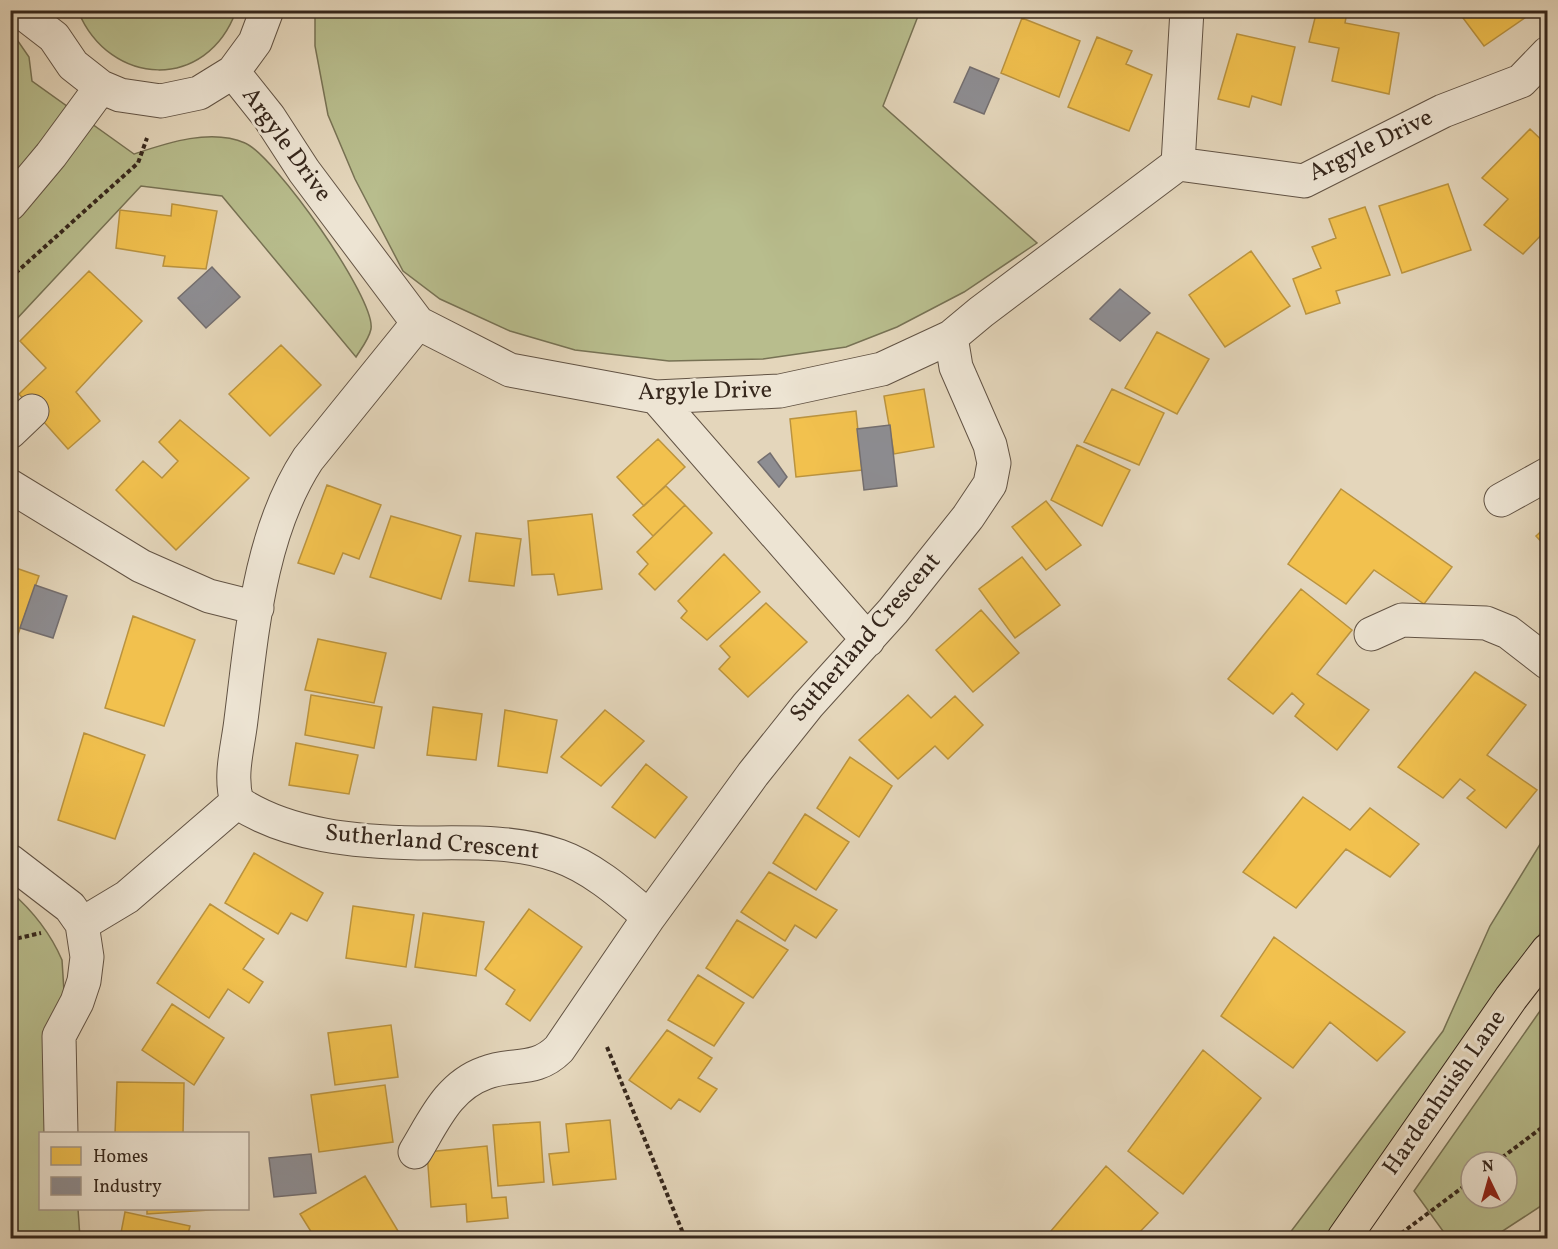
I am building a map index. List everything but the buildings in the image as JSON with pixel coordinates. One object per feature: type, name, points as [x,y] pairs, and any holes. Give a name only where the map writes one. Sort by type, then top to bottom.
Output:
[{"type":"main road","name":"Hardenhuish Lane","points":[[1344,1239],[1511,998],[1548,950]]},
{"type":"street","points":[[19,10],[50,24],[73,65],[101,87],[140,100],[161,101],[200,93],[233,72],[255,42],[267,10]]},
{"type":"street","points":[[1178,164],[1187,10]]},
{"type":"street","name":"Argyle Drive","points":[[233,72],[418,323],[510,370],[656,397],[780,391],[882,369],[951,337],[1178,164],[1305,181],[1443,111],[1521,81],[1548,53]]},
{"type":"street","points":[[10,204],[51,155],[101,87]]},
{"type":"street","points":[[82,924],[127,897],[237,802],[234,791],[234,764],[257,608],[272,538],[294,481],[308,459],[418,323]]},
{"type":"street","name":"Sutherland Crescent","points":[[415,1152],[448,1096],[485,1072],[548,1060],[559,1049],[649,917],[760,765],[808,705],[868,640],[981,499],[993,474],[990,445],[956,367],[951,337]]},
{"type":"street","points":[[656,397],[868,640]]},
{"type":"street","points":[[1501,500],[1548,474]]},
{"type":"street","points":[[10,486],[141,566],[209,596],[257,608]]},
{"type":"street","points":[[1371,634],[1402,620],[1486,623],[1508,633],[1548,663]]},
{"type":"street","name":"Sutherland Crescent","points":[[237,802],[269,821],[320,834],[415,843],[492,843],[527,847],[560,856],[606,881],[649,917]]},
{"type":"street","points":[[21,868],[70,908],[82,924],[87,957],[77,1002],[59,1036],[61,1132]]},
{"type":"path","points":[[10,278],[138,164],[161,101]]},
{"type":"path","points":[[590,1005],[685,1239]]},
{"type":"path","points":[[1512,1150],[1548,1123]]},
{"type":"path","points":[[1395,1239],[1459,1190]]},
{"type":"green space","points":[[78,11],[236,11],[222,37],[204,56],[182,66],[158,70],[134,66],[112,55],[93,36]]},
{"type":"green space","points":[[315,11],[920,11],[883,106],[1037,243],[964,292],[897,327],[846,347],[763,359],[669,361],[575,350],[510,331],[440,299],[403,271],[355,179],[328,115],[315,46]]},
{"type":"green space","points":[[11,31],[29,57],[32,81],[134,154],[204,137],[232,139],[245,143],[259,153],[278,173],[321,229],[358,289],[368,313],[371,329],[356,357],[222,196],[141,186],[11,325]]},
{"type":"green space","points":[[1547,833],[1547,924],[1326,1238],[1286,1238],[1443,1031],[1490,926]]},
{"type":"green space","points":[[10,891],[40,922],[62,960],[73,1132],[39,1132],[39,1210],[78,1210],[80,1238],[11,1238]]},
{"type":"green space","points":[[1547,1001],[1547,1202],[1492,1238],[1448,1238],[1414,1191]]}]
